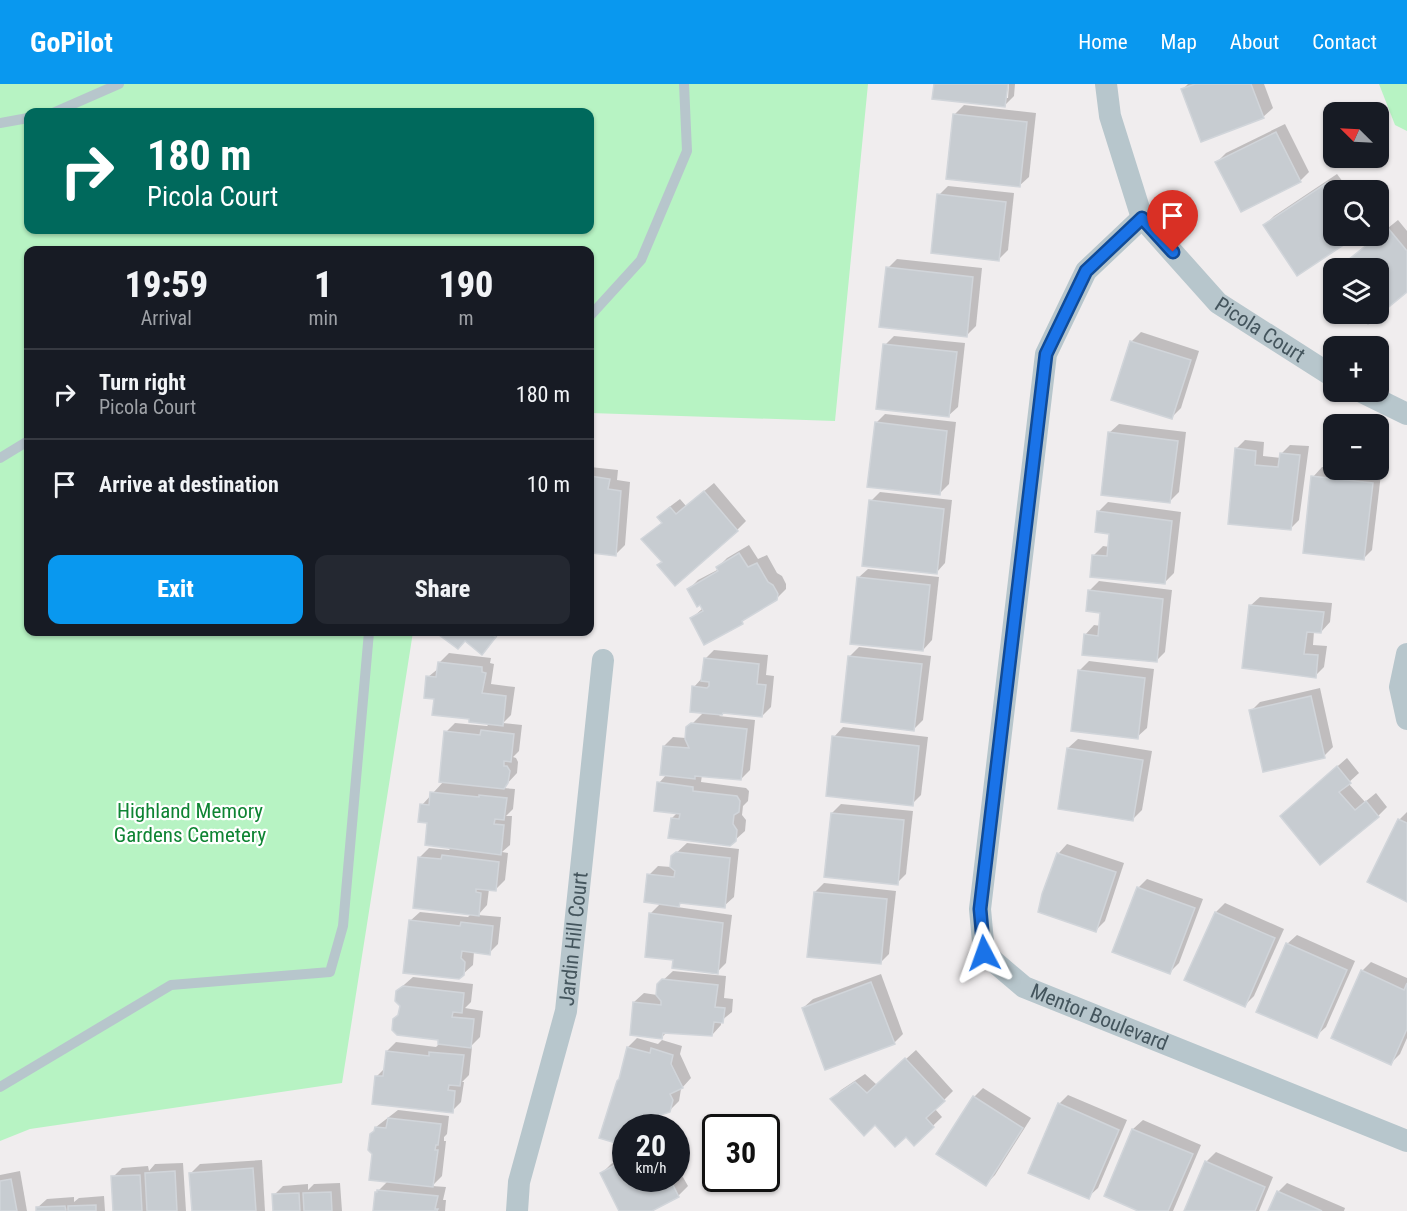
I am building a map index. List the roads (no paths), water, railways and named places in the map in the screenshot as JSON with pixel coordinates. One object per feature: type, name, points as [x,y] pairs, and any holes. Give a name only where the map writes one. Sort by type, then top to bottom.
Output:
[{"type":"street","name":"Picola Court","points":[[1106,84],[1110,116],[1142,218],[1218,303],[1323,370]]},
{"type":"street","name":"Mentor Boulevard","points":[[1142,218],[1086,271],[1046,354],[980,909],[984,953],[1024,987],[1407,1141]]},
{"type":"street","points":[[1382,402],[1407,414]]},
{"type":"street","points":[[1407,654],[1400,687],[1407,720]]},
{"type":"street","name":"Jardin Hill Court","points":[[517,1211],[519,1182],[566,1011],[603,660]]},
{"type":"lane","points":[[64,108],[119,84]]},
{"type":"lane","points":[[594,312],[641,260],[687,151],[684,84]]},
{"type":"lane","points":[[0,123],[24,119]]},
{"type":"lane","points":[[0,458],[24,443]]},
{"type":"lane","points":[[0,1087],[171,985],[330,972],[343,926],[369,636]]},
{"type":"park label","name":"Highland Memory Gardens Cemetery","points":[[190,823]]}]
